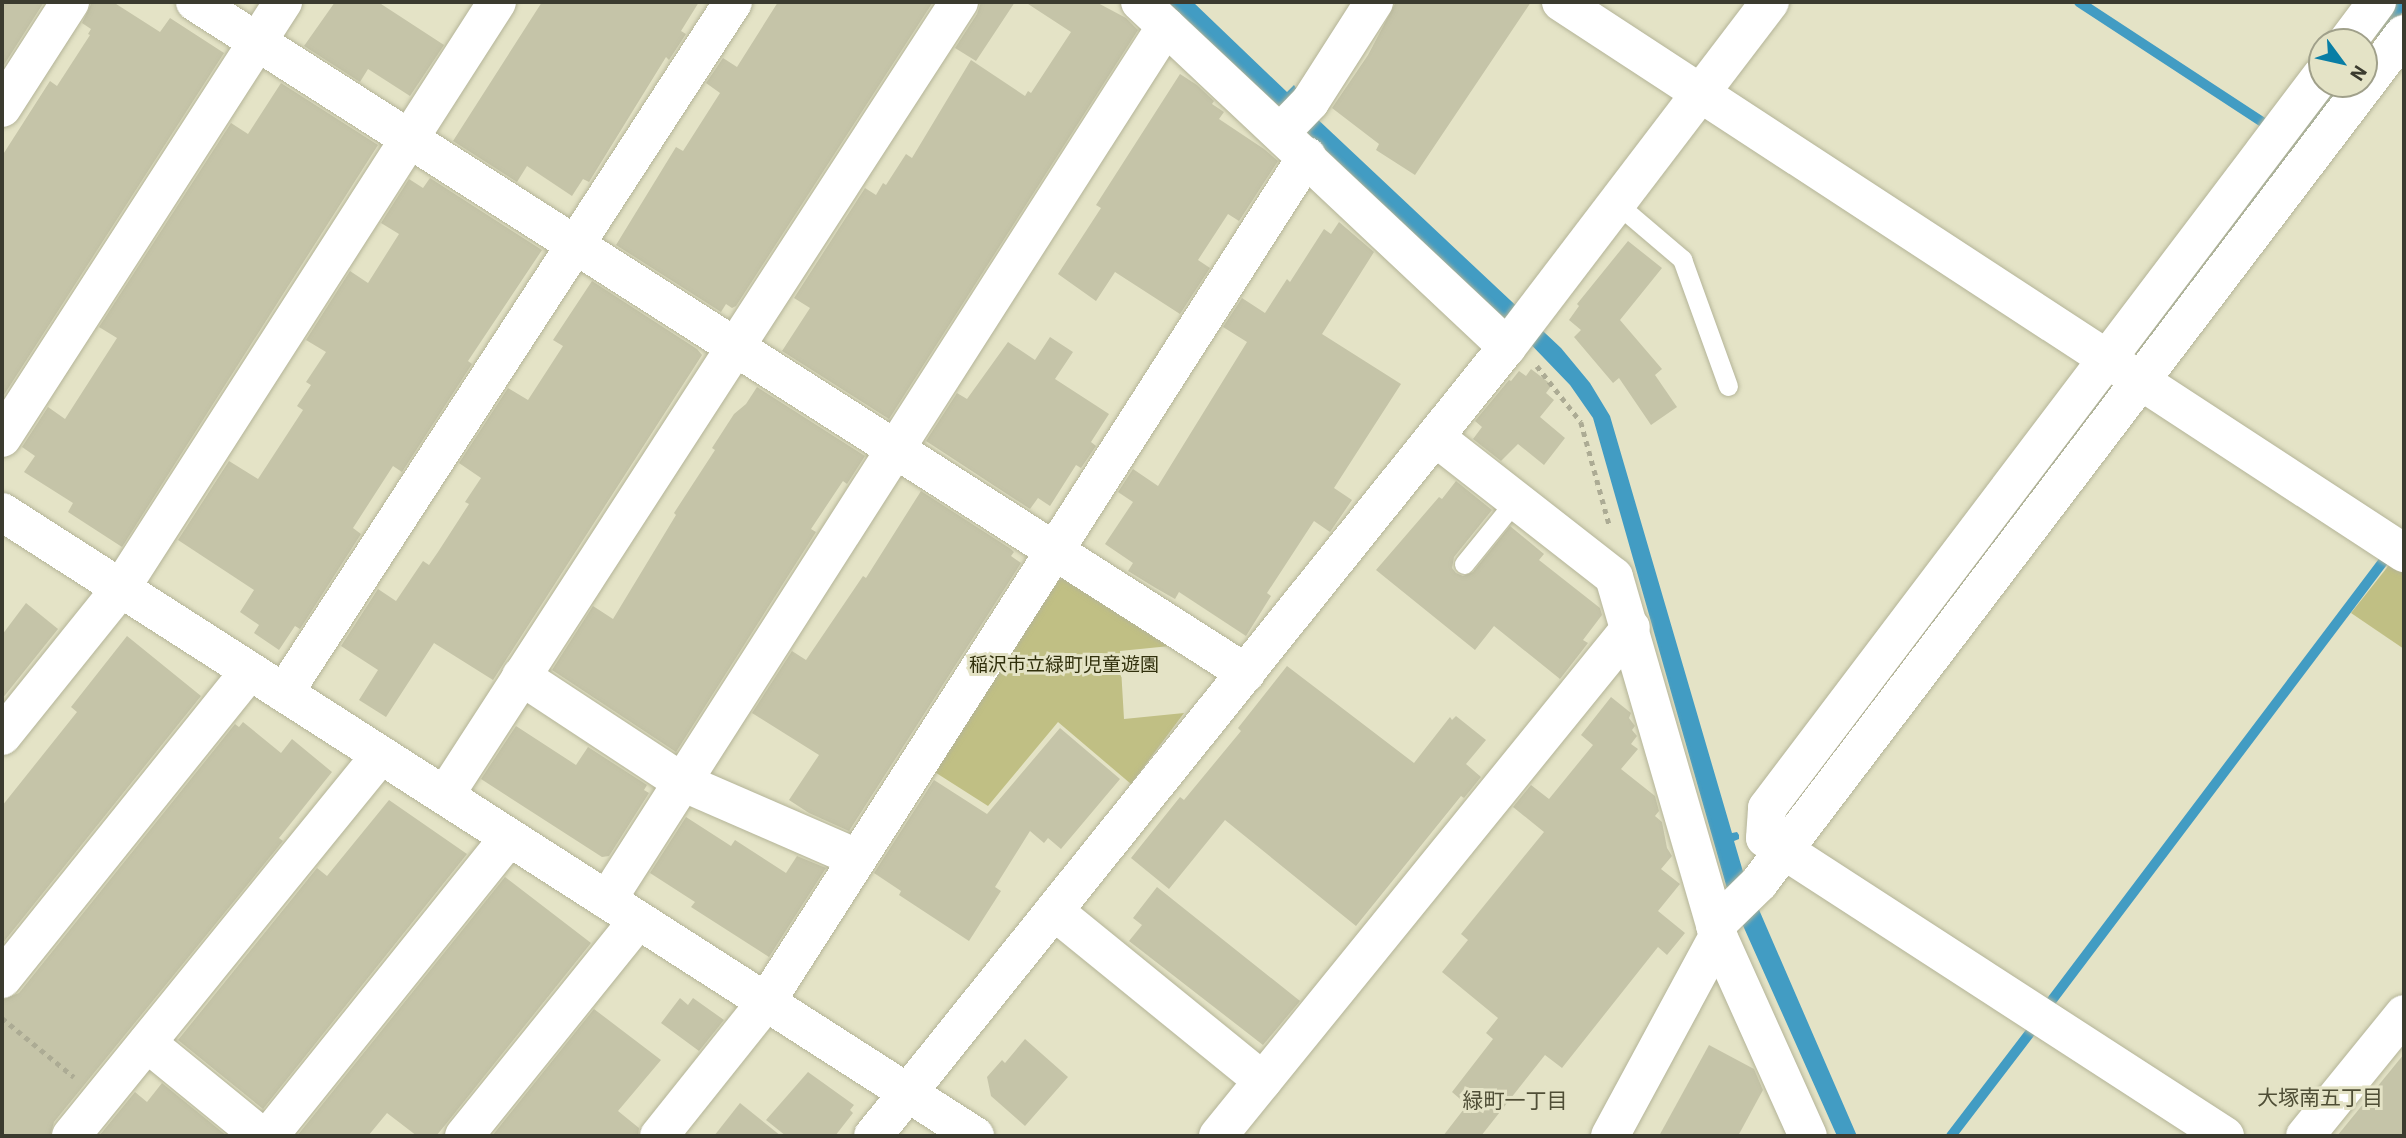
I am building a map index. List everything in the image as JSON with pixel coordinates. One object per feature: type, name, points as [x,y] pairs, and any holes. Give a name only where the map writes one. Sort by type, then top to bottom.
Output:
[{"type":"street","points":[[2,108],[70,2]]},
{"type":"street","points":[[195,2],[1246,673]]},
{"type":"street","points":[[2,438],[283,2]]},
{"type":"street","points":[[2,736],[121,588],[497,2]]},
{"type":"street","points":[[284,693],[733,2]]},
{"type":"street","points":[[444,795],[959,2]]},
{"type":"street","points":[[659,1136],[766,1002],[1055,550],[1296,129],[1374,2]]},
{"type":"street","points":[[1561,2],[2404,553]]},
{"type":"street","points":[[873,1136],[1435,437],[1770,2]]},
{"type":"street","points":[[2358,28],[2377,2]]},
{"type":"street","points":[[464,1136],[623,910],[682,782],[896,449],[1153,14],[1296,129],[1510,342]]},
{"type":"street","points":[[1610,1136],[1721,925],[1759,883],[2404,34]]},
{"type":"street","points":[[2225,1136],[1765,838],[1767,808],[2308,93]]},
{"type":"street","points":[[1435,437],[1614,577],[1721,925],[1808,1136]]},
{"type":"street","points":[[2,512],[975,1136]]},
{"type":"street","points":[[1218,1136],[1631,628]]},
{"type":"street","points":[[2,979],[250,671]]},
{"type":"street","points":[[522,676],[682,782],[858,858]]},
{"type":"street","points":[[71,1136],[381,755]]},
{"type":"street","points":[[269,1136],[509,837]]},
{"type":"street","points":[[1054,911],[1263,1081]]},
{"type":"street","points":[[2305,1136],[2404,1014]]},
{"type":"street","points":[[147,1043],[261,1136]]},
{"type":"lane","points":[[1616,202],[1682,258],[1728,386]]},
{"type":"lane","points":[[1464,564],[1516,500]]},
{"type":"path","points":[[1510,342],[1561,393],[1581,422],[1616,549],[1614,577]]},
{"type":"path","points":[[2,1018],[101,1099]]},
{"type":"green space","points":[[2393,560],[2404,567],[2404,649],[2351,613]]},
{"type":"green space","name":"稲沢市立緑町児童遊園","points":[[1066,578],[1170,646],[1120,651],[1124,719],[1184,713],[1131,784],[1058,722],[988,806],[930,769],[1050,583]]},
{"type":"water","points":[[1168,2],[1193,2],[1287,92],[1294,85],[1312,114],[1561,348],[1590,383],[1610,416],[1732,833],[1737,832],[1739,835],[1739,839],[1734,841],[1744,875],[1857,1136],[1837,1136],[1728,892],[1593,418],[1570,385],[1516,329]]},
{"type":"building","points":[[2,2],[44,2],[2,68]]},
{"type":"building","points":[[92,2],[113,2],[160,32],[170,18],[224,53],[2,398],[2,156],[50,81],[57,86],[90,35],[88,34],[91,29],[82,23]]},
{"type":"building","points":[[335,2],[378,2],[444,45],[410,96],[368,69],[360,82],[304,46]]},
{"type":"building","points":[[542,2],[699,2],[681,31],[686,34],[669,60],[666,57],[589,182],[583,179],[572,196],[527,166],[517,182],[453,141]]},
{"type":"building","points":[[778,2],[933,2],[736,306],[732,308],[726,304],[721,312],[616,245],[676,147],[683,151],[720,93],[706,83],[723,58],[737,67]]},
{"type":"building","points":[[981,2],[1015,2],[976,61],[955,48],[977,14]]},
{"type":"building","points":[[1025,2],[1096,2],[1126,18],[1138,30],[889,419],[782,351],[810,308],[794,298],[865,188],[876,195],[883,183],[886,185],[906,154],[912,158],[971,60],[1025,96],[1028,91],[1031,93],[1071,32]]},
{"type":"building","points":[[1396,2],[1531,2],[1415,175],[1376,150],[1379,144],[1332,108],[1368,55]]},
{"type":"building","points":[[1180,74],[1197,85],[1214,101],[1212,104],[1224,112],[1219,119],[1278,161],[1239,221],[1228,214],[1198,260],[1210,268],[1180,314],[1115,272],[1096,301],[1058,274],[1101,208],[1096,205]]},
{"type":"building","points":[[281,83],[378,145],[122,547],[68,512],[73,503],[24,472],[35,456],[22,447],[48,407],[65,419],[117,338],[99,327],[231,123],[248,134]]},
{"type":"building","points":[[430,178],[542,250],[468,361],[472,364],[402,472],[393,466],[353,528],[361,534],[300,629],[295,626],[279,650],[254,633],[259,625],[240,612],[254,590],[178,540],[229,461],[258,479],[303,410],[297,406],[311,385],[306,382],[326,352],[306,340],[350,271],[368,283],[399,234],[381,223],[409,179],[423,188]]},
{"type":"building","points":[[1339,222],[1374,252],[1322,334],[1401,384],[1334,488],[1352,500],[1330,532],[1314,521],[1267,593],[1271,596],[1246,636],[1179,592],[1175,599],[1128,571],[1133,563],[1105,544],[1133,502],[1118,492],[1133,469],[1158,486],[1247,342],[1223,327],[1242,298],[1265,313],[1287,279],[1290,282],[1324,229],[1331,234]]},
{"type":"building","points":[[1628,241],[1662,268],[1620,320],[1662,369],[1655,375],[1677,407],[1651,425],[1619,378],[1613,383],[1574,337],[1581,330],[1569,320],[1579,306],[1577,304]]},
{"type":"building","points":[[592,281],[697,349],[702,355],[493,680],[434,643],[386,717],[359,700],[378,670],[341,646],[378,589],[396,601],[423,561],[429,565],[438,552],[469,504],[465,502],[481,478],[459,463],[508,388],[528,400],[563,346],[553,340]]},
{"type":"building","points":[[1050,337],[1073,352],[1055,379],[1109,414],[1091,442],[1096,446],[1081,468],[1076,465],[1050,506],[1038,498],[1030,509],[926,441],[957,393],[967,399],[1008,342],[1035,360]]},
{"type":"building","points":[[1531,369],[1552,385],[1546,393],[1554,400],[1540,417],[1565,438],[1544,465],[1518,444],[1501,461],[1473,439],[1482,427],[1475,421],[1509,380],[1519,371],[1526,376]]},
{"type":"building","points":[[757,387],[865,456],[847,484],[843,481],[811,529],[816,532],[676,752],[552,670],[593,606],[613,619],[676,515],[674,513],[715,450],[712,448],[734,414],[746,404]]},
{"type":"building","points":[[1456,481],[1492,510],[1454,557],[1452,568],[1456,573],[1463,576],[1473,572],[1510,526],[1544,554],[1539,560],[1600,608],[1602,615],[1583,640],[1588,643],[1560,679],[1494,626],[1475,650],[1376,570]]},
{"type":"building","points":[[921,491],[1011,549],[1014,552],[1011,556],[1021,563],[849,831],[809,813],[789,800],[819,755],[752,713],[792,651],[806,660],[863,576],[866,578]]},
{"type":"building","points":[[26,603],[58,629],[2,699],[2,635]]},
{"type":"building","points":[[127,636],[201,696],[2,944],[2,806],[77,712],[71,707]]},
{"type":"building","points":[[1287,666],[1414,763],[1450,717],[1452,720],[1456,716],[1486,740],[1466,764],[1481,777],[1464,798],[1461,796],[1356,926],[1225,820],[1169,889],[1131,858],[1180,797],[1184,800],[1241,731],[1238,728]]},
{"type":"building","points":[[1611,697],[1631,713],[1629,718],[1635,726],[1632,730],[1637,736],[1631,744],[1638,749],[1621,769],[1655,796],[1659,811],[1655,816],[1662,822],[1667,848],[1672,856],[1661,869],[1680,884],[1658,911],[1685,933],[1667,955],[1658,947],[1562,1068],[1545,1055],[1481,1136],[1443,1136],[1467,1105],[1452,1092],[1493,1039],[1486,1033],[1498,1018],[1442,972],[1468,940],[1461,934],[1544,832],[1513,807],[1531,785],[1549,799],[1593,745],[1581,735]]},
{"type":"building","points":[[243,722],[281,753],[292,739],[332,772],[279,838],[283,841],[54,1122],[50,1136],[2,1136],[2,1000],[19,993],[235,724],[239,727]]},
{"type":"building","points":[[516,726],[576,765],[588,747],[647,785],[644,790],[649,793],[609,856],[602,857],[481,779]]},
{"type":"building","points":[[1060,728],[1120,779],[1061,849],[1048,838],[1044,843],[1030,831],[995,887],[1001,891],[969,941],[899,895],[901,891],[874,873],[934,780],[987,814]]},
{"type":"building","points":[[389,800],[467,854],[263,1109],[178,1040],[317,868],[327,876]]},
{"type":"building","points":[[686,817],[731,846],[735,840],[786,873],[797,856],[826,868],[769,957],[691,907],[695,902],[650,873]]},
{"type":"building","points":[[505,877],[591,943],[446,1124],[436,1136],[417,1136],[387,1113],[368,1136],[297,1136]]},
{"type":"building","points":[[1157,887],[1300,1001],[1263,1045],[1129,941],[1142,925],[1133,918]]},
{"type":"building","points":[[680,998],[688,1005],[693,998],[724,1020],[699,1051],[661,1023]]},
{"type":"building","points":[[594,1009],[661,1060],[618,1111],[639,1128],[638,1136],[492,1136]]},
{"type":"building","points":[[1025,1039],[1068,1077],[1025,1126],[991,1096],[987,1077],[1002,1060],[1005,1063]]},
{"type":"building","points":[[1709,1045],[1754,1069],[1763,1090],[1738,1136],[1659,1136]]},
{"type":"building","points":[[2404,1054],[2404,1136],[2337,1136]]},
{"type":"building","points":[[808,1072],[854,1105],[850,1110],[853,1113],[835,1136],[786,1136],[766,1120]]},
{"type":"building","points":[[162,1083],[227,1136],[99,1136],[135,1092],[147,1102]]},
{"type":"building","points":[[740,1103],[781,1136],[714,1136]]},
{"type":"waterway","points":[[2079,2],[2270,127]]},
{"type":"waterway","points":[[2380,33],[2404,2]]},
{"type":"waterway","points":[[2133,357],[2330,100]]},
{"type":"waterway","points":[[1926,629],[2116,381]]},
{"type":"waterway","points":[[2046,1008],[2388,555]]},
{"type":"waterway","points":[[1951,1136],[2036,1025]]},
{"type":"district","name":"大塚南五丁目","points":[[2320,1097]]},
{"type":"district","name":"緑町一丁目","points":[[1515,1100]]}]
